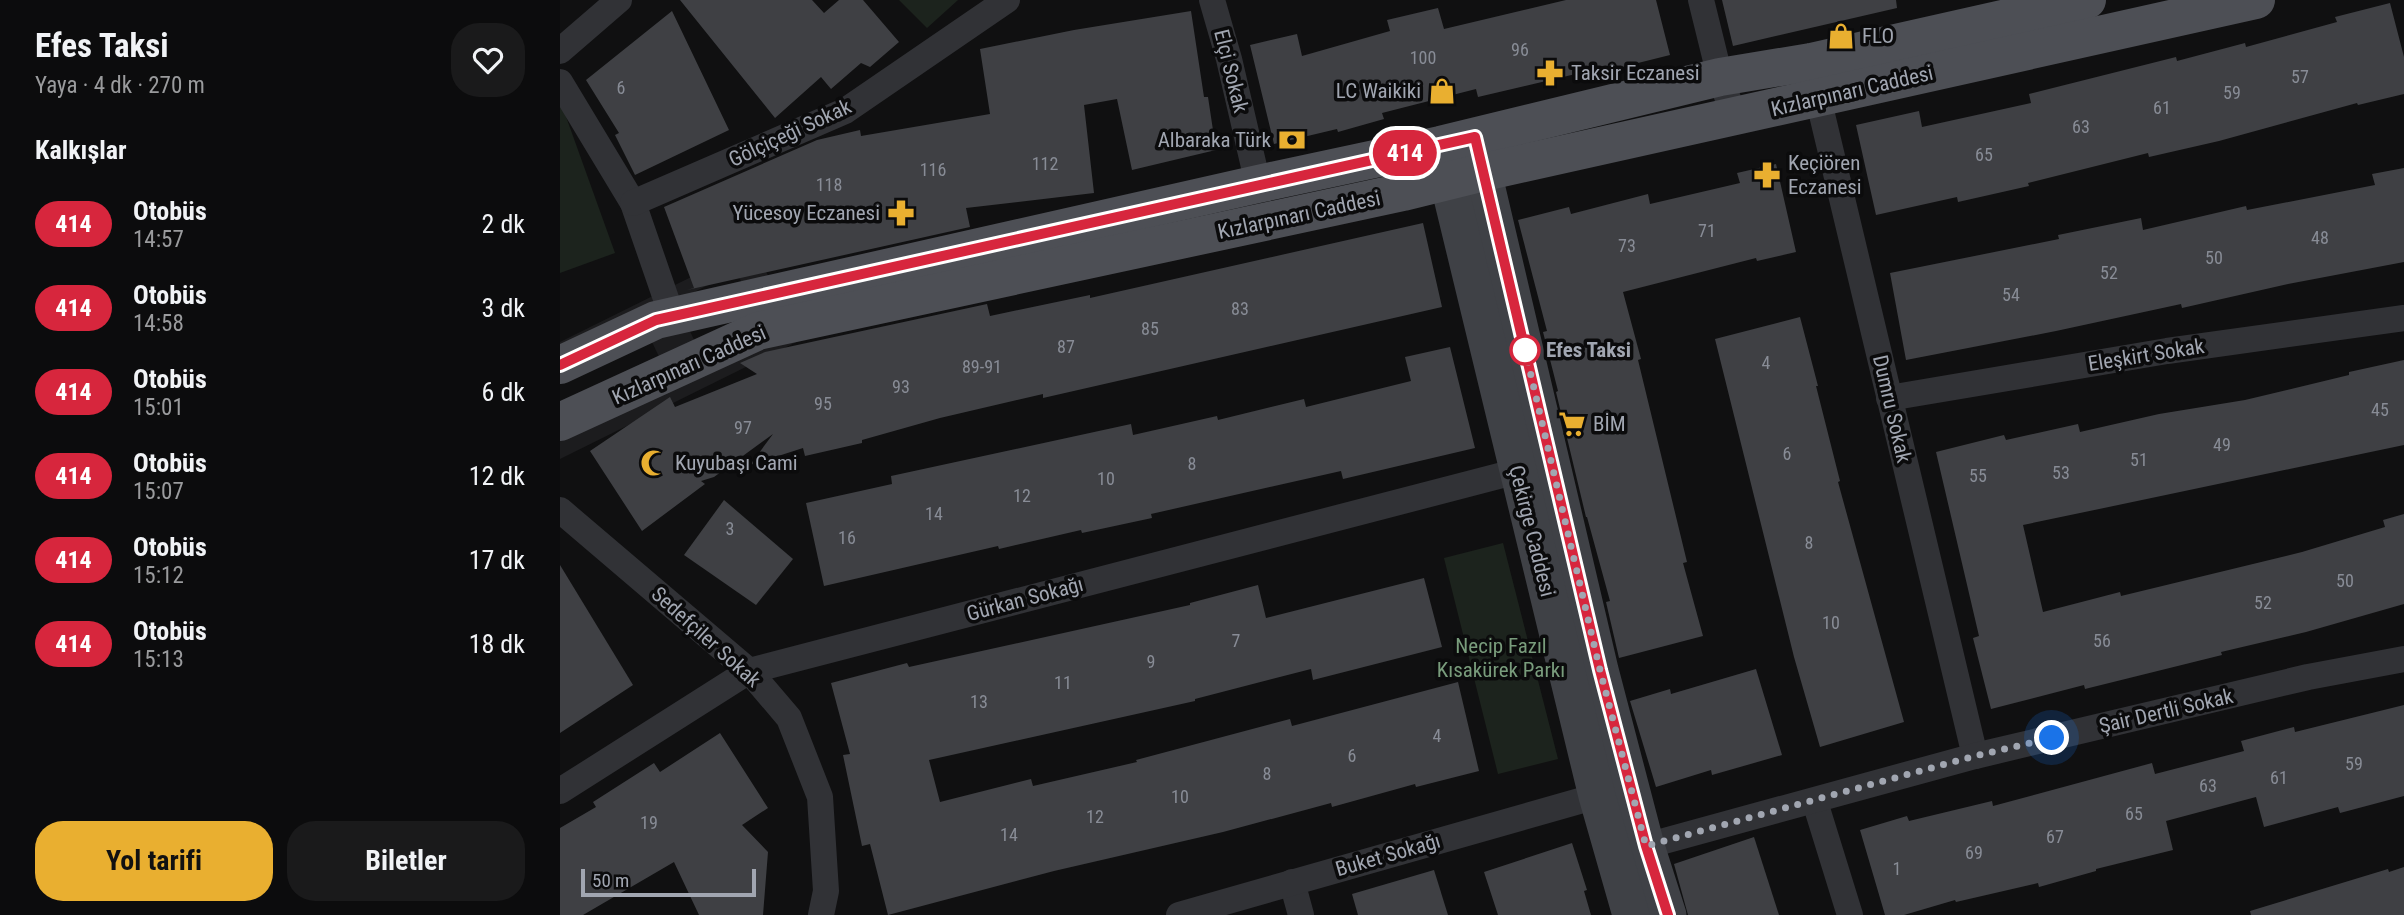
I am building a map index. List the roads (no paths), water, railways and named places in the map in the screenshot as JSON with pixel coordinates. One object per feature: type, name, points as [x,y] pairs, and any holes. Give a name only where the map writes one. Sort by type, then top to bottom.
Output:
[{"type":"main road","name":"Kızlarpınarı Caddesi","points":[[560,422],[758,331],[1389,195],[1462,159],[1720,77],[1811,62],[2087,0]]},
{"type":"main road","name":"Kızlarpınarı Caddesi","points":[[560,365],[656,320],[1258,184],[1462,159],[1735,118],[2256,0]]},
{"type":"main road","name":"Çekirge Caddesi","points":[[1462,159],[1518,471],[1597,796],[1631,915]]},
{"type":"main road","name":"Çekirge Caddesi","points":[[1462,159],[1646,846],[1668,915]]},
{"type":"street","points":[[560,51],[619,0]]},
{"type":"street","name":"Gölçiçeği Sokak","points":[[633,203],[845,111],[1007,0]]},
{"type":"street","name":"Elçi Sokak","points":[[1212,0],[1230,59],[1258,184]]},
{"type":"street","points":[[1701,0],[1720,77],[1735,118]]},
{"type":"street","name":"Dumru Sokak","points":[[1811,62],[1817,99],[1975,756]]},
{"type":"street","points":[[560,82],[633,203],[672,317]]},
{"type":"street","name":"Eleşkirt Sokak","points":[[1889,398],[2167,351],[2404,318]]},
{"type":"street","name":"Gürkan Sokağı","points":[[560,791],[748,671],[1518,471]]},
{"type":"street","name":"Sedefçiler Sokak","points":[[560,510],[748,671],[789,718],[820,797],[826,891],[821,915]]},
{"type":"street","name":"Şair Dertli Sokak","points":[[1646,846],[1815,802],[1975,756],[2308,677],[2404,659]]},
{"type":"street","name":"Buket Sokağı","points":[[1179,915],[1597,796]]},
{"type":"street","points":[[1815,802],[1850,915]]},
{"type":"street","points":[[1292,882],[1301,915]]},
{"type":"place","name":"FLO","points":[[1841,36]]},
{"type":"place","name":"Taksir Eczanesi","points":[[1550,73]]},
{"type":"place","name":"LC Waikiki","points":[[1442,91]]},
{"type":"place","name":"Albaraka Türk","points":[[1292,140]]},
{"type":"place","name":"Keçiören Eczanesi","points":[[1767,175]]},
{"type":"place","name":"Yücesoy Eczanesi","points":[[901,213]]},
{"type":"place","name":"Efes Taksi","points":[[1525,350]]},
{"type":"place","name":"BİM","points":[[1572,424]]},
{"type":"place","name":"Kuyubaşı Cami","points":[[654,463]]},
{"type":"park label","name":"Necip Fazıl Kısakürek Parkı","points":[[1501,658]]}]
